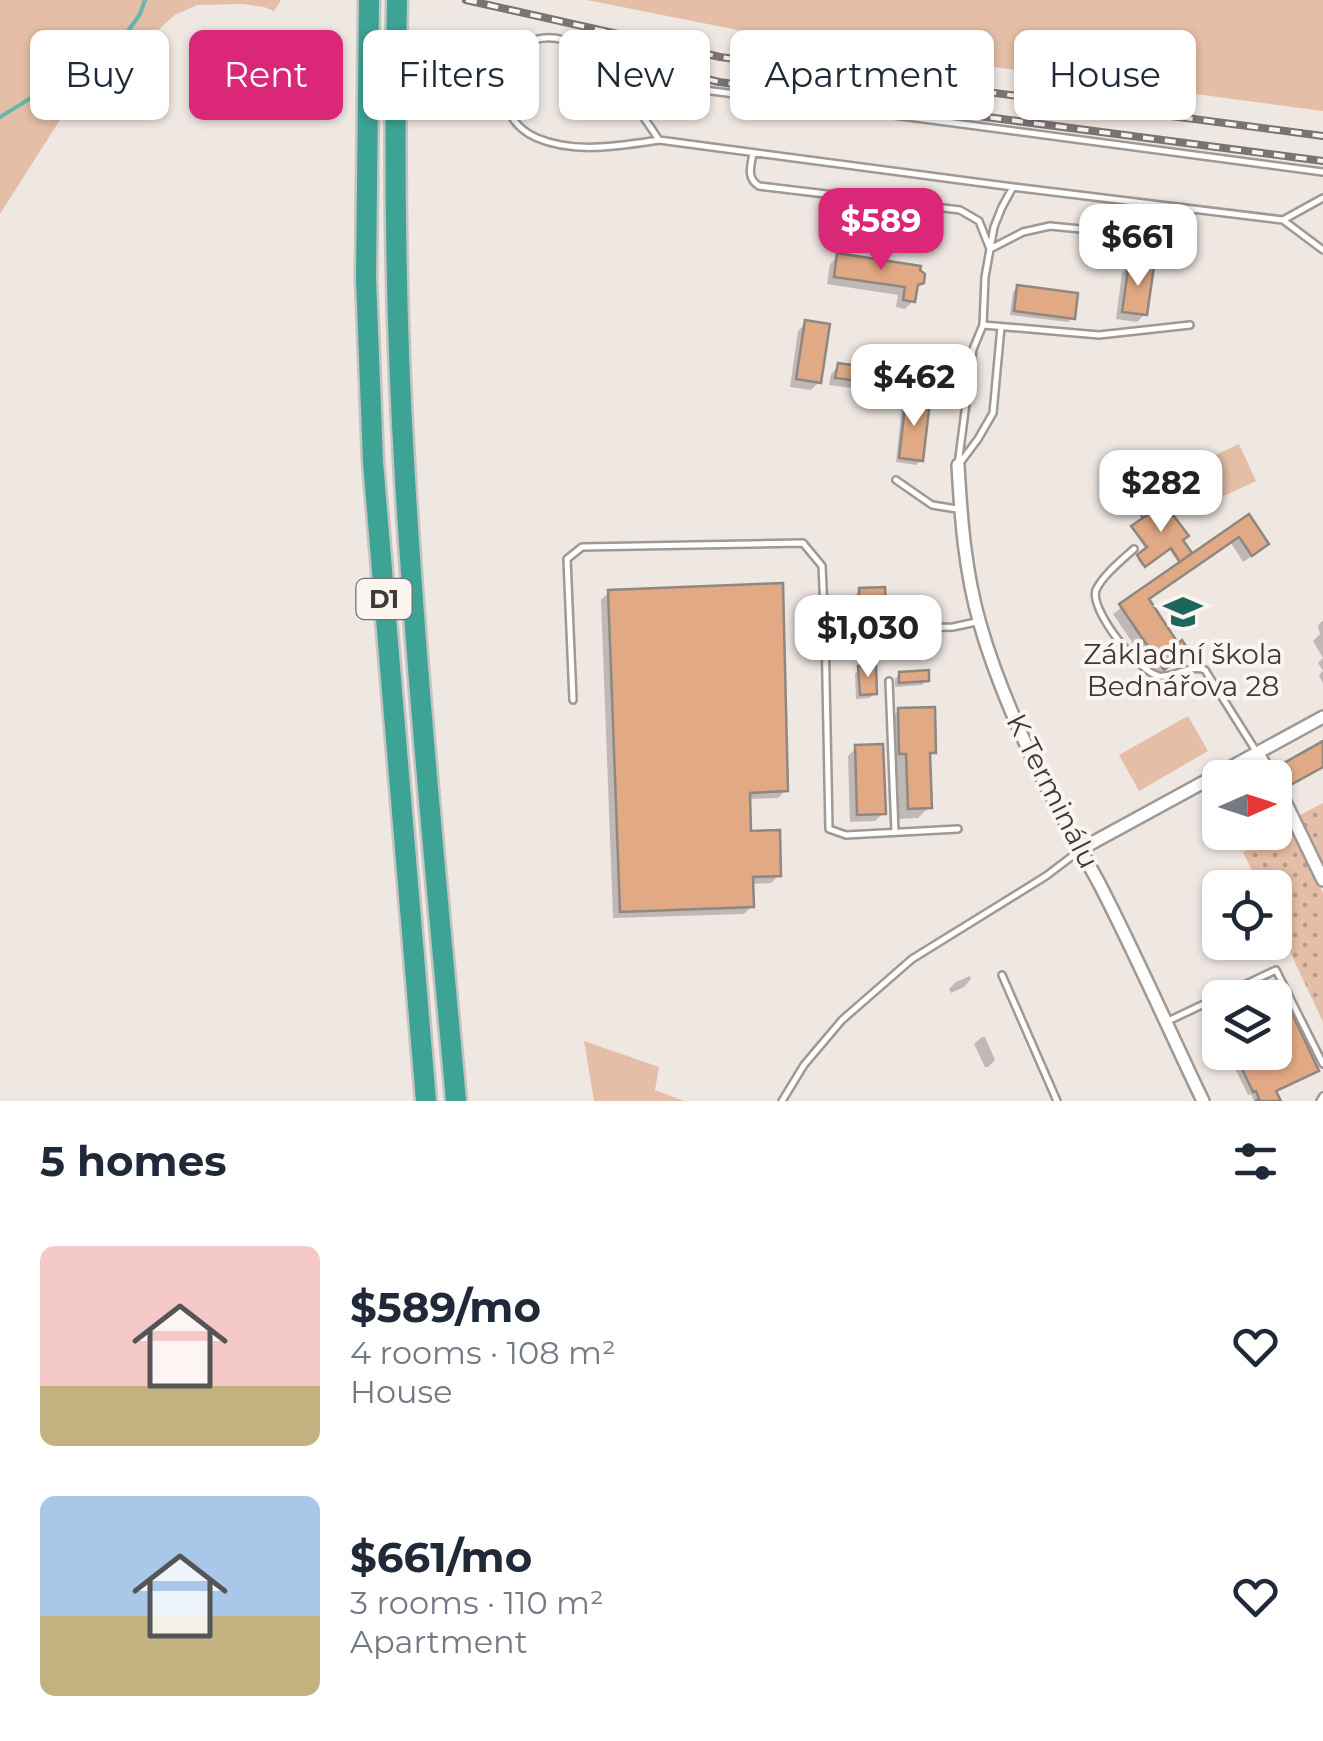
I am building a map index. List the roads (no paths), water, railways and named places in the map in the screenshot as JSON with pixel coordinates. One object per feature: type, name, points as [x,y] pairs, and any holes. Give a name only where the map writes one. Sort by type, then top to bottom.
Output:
[{"type":"highway","name":"D1","points":[[369,0],[366,278],[373,462],[426,1101]]},
{"type":"highway","name":"D1","points":[[397,0],[396,271],[404,460],[424,753],[456,1101]]},
{"type":"street","name":"K Terminálu","points":[[958,465],[970,582],[1001,685],[1038,769],[1203,1101]]},
{"type":"street","points":[[1081,849],[1323,718]]},
{"type":"street","points":[[1258,754],[1262,760]]},
{"type":"street","points":[[1292,816],[1323,880]]},
{"type":"lane","points":[[559,40],[530,43],[505,68],[504,102],[516,122],[537,138],[600,148],[658,140],[1283,220],[1323,250]]},
{"type":"lane","points":[[710,91],[1323,172]]},
{"type":"lane","points":[[646,120],[658,140]]},
{"type":"lane","points":[[753,152],[750,176],[759,186],[960,210],[979,221],[990,249]]},
{"type":"lane","points":[[958,465],[973,349],[983,325],[994,227],[1014,188]]},
{"type":"lane","points":[[1283,220],[1323,198]]},
{"type":"lane","points":[[990,249],[1023,232],[1050,226],[1153,236],[1164,232],[1190,208]]},
{"type":"lane","points":[[983,325],[1100,335],[1190,326]]},
{"type":"lane","points":[[958,465],[993,413],[1001,327]]},
{"type":"lane","points":[[896,480],[932,505],[960,510]]},
{"type":"lane","points":[[573,700],[567,559],[582,547],[803,543],[822,566],[829,829],[846,835],[958,829]]},
{"type":"lane","points":[[1134,549],[1097,589],[1099,612],[1149,673],[1165,676],[1192,668],[1206,670],[1258,754]]},
{"type":"lane","points":[[825,630],[953,627],[979,622]]},
{"type":"lane","points":[[890,680],[895,832]]},
{"type":"lane","points":[[782,1101],[804,1065],[842,1020],[912,959],[1046,876],[1081,849]]},
{"type":"lane","points":[[1165,1022],[1276,970],[1323,1064]]},
{"type":"lane","points":[[1002,976],[1057,1101]]},
{"type":"waterway","points":[[0,117],[107,51],[124,37],[145,0]]},
{"type":"railway","points":[[466,0],[720,57],[1323,136]]},
{"type":"railway","points":[[710,80],[1323,161]]},
{"type":"place","name":"Základní škola Bednářova 28","points":[[1183,612]]}]
